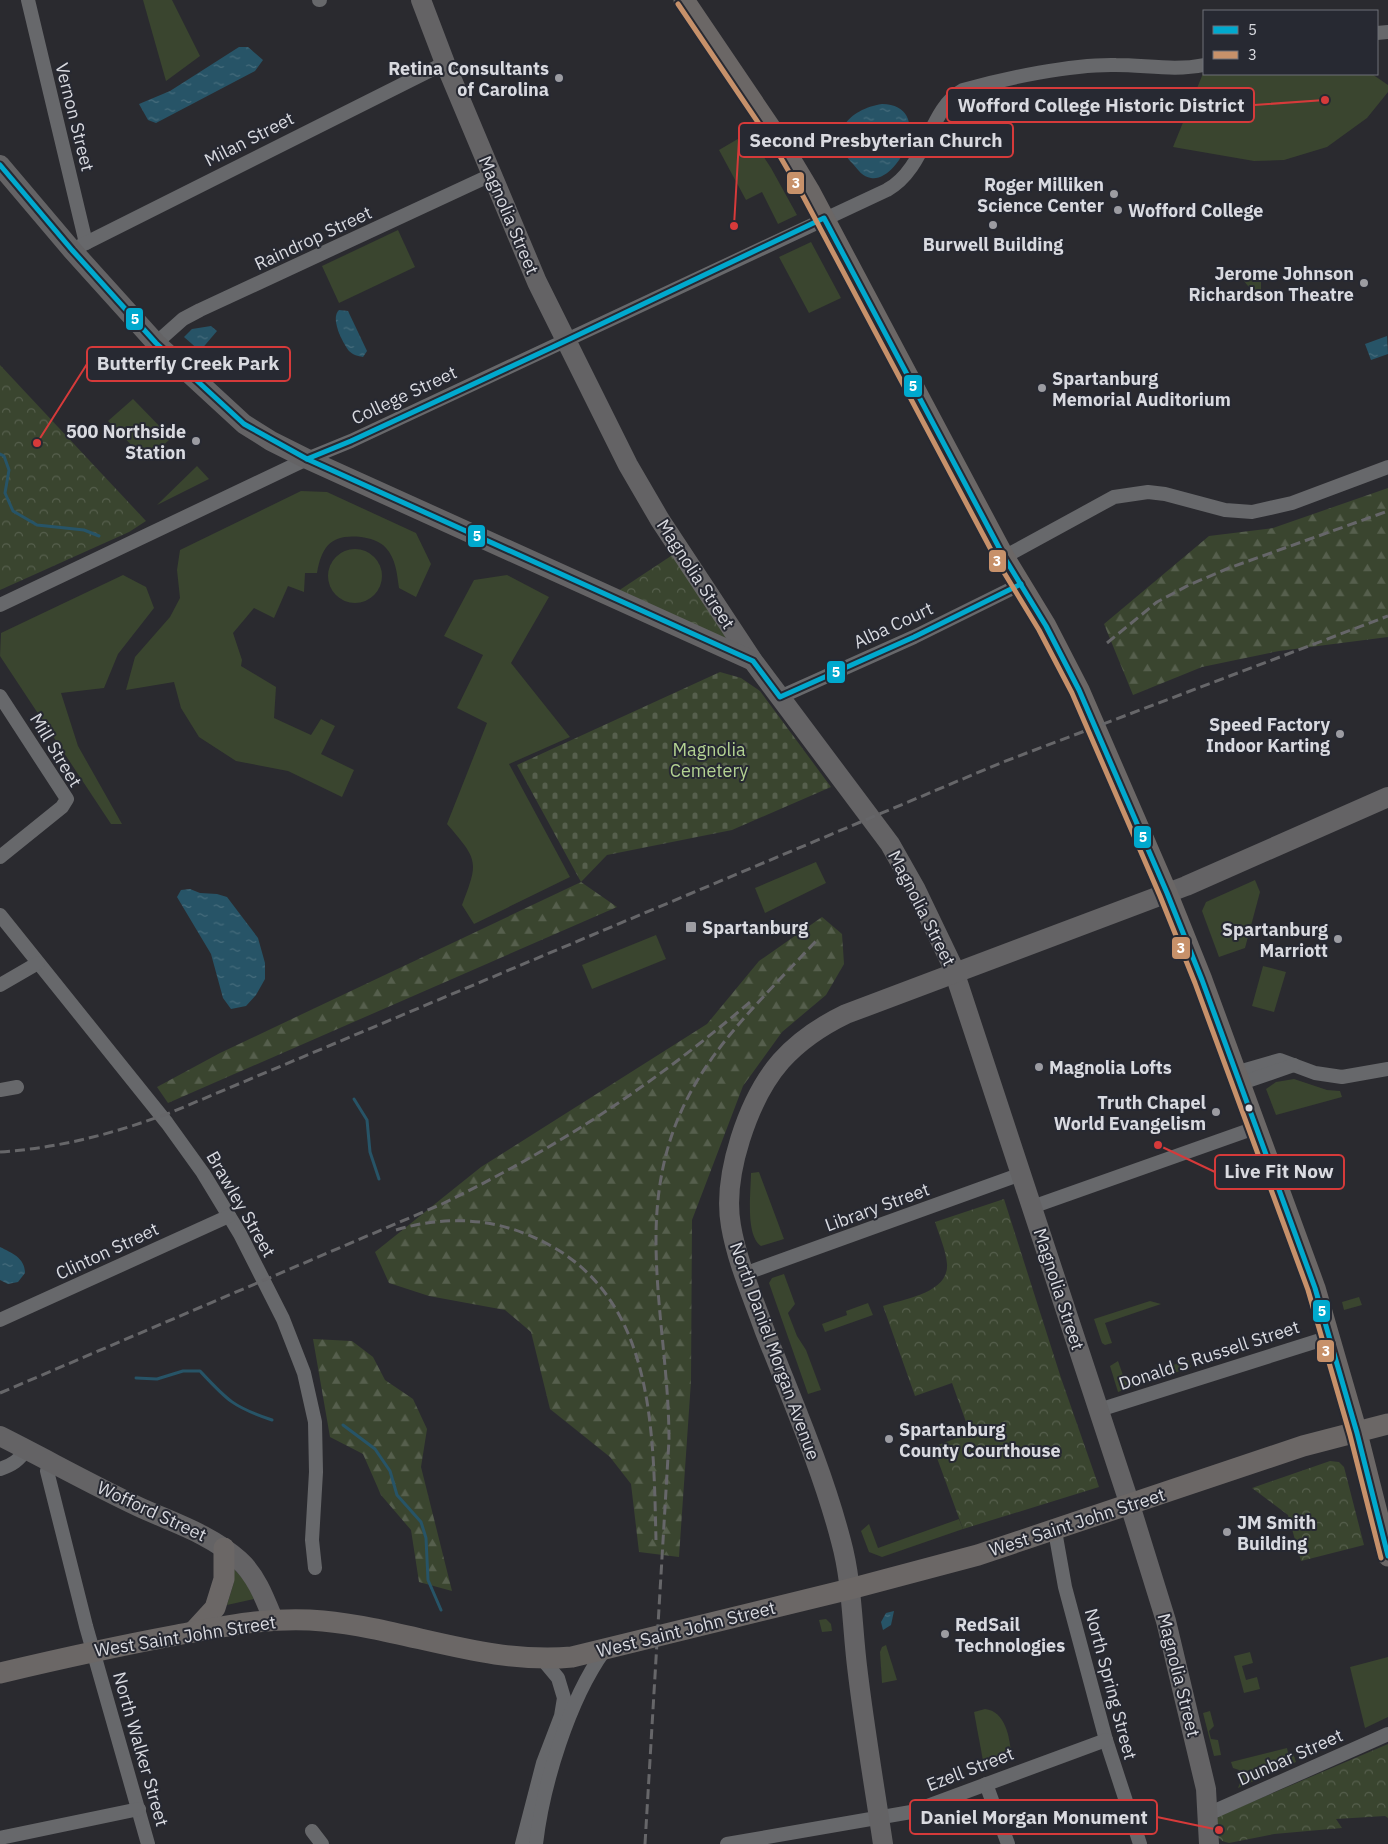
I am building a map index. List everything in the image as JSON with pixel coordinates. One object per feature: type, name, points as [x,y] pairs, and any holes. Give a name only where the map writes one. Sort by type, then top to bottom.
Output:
[{"type":"main road","points":[[684,0],[780,142],[824,218],[1004,556],[1080,690],[1167,893],[1304,1256],[1330,1337],[1357,1433],[1388,1556]]},
{"type":"main road","name":"West Saint John Street","points":[[0,1673],[93,1651],[273,1619],[322,1621],[375,1628],[463,1648],[524,1659],[543,1660],[604,1651],[734,1616],[850,1589],[968,1558],[1055,1531],[1303,1446],[1388,1424]]},
{"type":"main road","points":[[193,1632],[215,1608],[224,1579],[224,1548]]},
{"type":"street","name":"Vernon Street","points":[[28,0],[79,246]]},
{"type":"street","name":"Magnolia Street","points":[[421,0],[491,175],[537,282],[628,465],[660,520],[753,661],[896,852],[955,973],[1130,1505],[1166,1621],[1184,1688],[1206,1788],[1209,1844]]},
{"type":"street","name":"Milan Street","points":[[79,246],[445,63]]},
{"type":"street","name":"College Street","points":[[0,606],[307,459],[566,341],[887,190],[900,182],[911,171],[953,97],[964,90],[1078,67],[1115,65],[1189,68],[1203,65]]},
{"type":"street","points":[[0,165],[79,246],[156,343],[244,424],[271,442],[753,661]]},
{"type":"street","name":"Raindrop Street","points":[[156,343],[183,319],[200,310],[491,175]]},
{"type":"street","points":[[1004,556],[1114,496],[1148,492],[1165,494],[1225,510],[1252,512],[1292,503],[1388,467]]},
{"type":"street","name":"Alba Court","points":[[780,697],[914,637],[1021,584]]},
{"type":"street","name":"Mill Street","points":[[0,696],[66,799],[62,807],[0,857]]},
{"type":"street","name":"North Daniel Morgan Avenue","points":[[884,1844],[867,1752],[850,1589],[837,1527],[744,1274],[730,1225],[731,1183],[734,1164],[742,1134],[754,1104],[780,1062],[811,1034],[829,1022],[1167,893],[1388,797]]},
{"type":"street","name":"Brawley Street","points":[[0,915],[167,1123],[229,1216],[287,1327],[298,1354],[315,1422],[316,1448],[312,1540],[316,1568]]},
{"type":"street","points":[[0,986],[38,963]]},
{"type":"street","points":[[1237,1078],[1280,1060],[1315,1072],[1342,1076],[1388,1069]]},
{"type":"street","points":[[1237,1078],[1294,1065]]},
{"type":"street","points":[[0,1090],[17,1086]]},
{"type":"street","points":[[1032,1207],[1255,1128]]},
{"type":"street","name":"Library Street","points":[[744,1274],[1021,1174]]},
{"type":"street","name":"Clinton Street","points":[[0,1320],[229,1216]]},
{"type":"street","name":"Donald S Russell Street","points":[[1099,1410],[1330,1337]]},
{"type":"street","name":"Wofford Street","points":[[0,1436],[138,1507],[210,1538],[240,1561],[262,1593],[273,1619]]},
{"type":"street","points":[[0,1469],[11,1466],[21,1458],[26,1449]]},
{"type":"street","name":"North Walker Street","points":[[50,1461],[47,1471],[93,1651],[148,1844]]},
{"type":"street","name":"North Spring Street","points":[[1055,1531],[1065,1587],[1106,1740],[1140,1844]]},
{"type":"street","points":[[536,1844],[546,1794],[560,1745],[590,1671],[604,1651]]},
{"type":"street","points":[[522,1844],[544,1763],[562,1716],[564,1698],[558,1678],[543,1660]]},
{"type":"street","name":"Dunbar Street","points":[[1208,1814],[1388,1734]]},
{"type":"street","name":"Ezell Street","points":[[728,1844],[911,1812],[1106,1740]]},
{"type":"street","points":[[986,1784],[1008,1844]]},
{"type":"street","points":[[0,1838],[139,1809]]},
{"type":"street","points":[[312,1831],[322,1844]]},
{"type":"green space","points":[[143,0],[172,0],[200,56],[166,81]]},
{"type":"green space","points":[[1203,73],[1203,75],[1373,75],[1388,85],[1388,92],[1367,118],[1327,147],[1284,160],[1254,161],[1173,147]]},
{"type":"green space","points":[[748,133],[771,168],[797,215],[778,224],[762,192],[746,200],[719,150]]},
{"type":"green space","points":[[398,230],[415,267],[339,303],[322,266]]},
{"type":"green space","points":[[811,242],[841,298],[809,313],[779,257]]},
{"type":"green space","points":[[1239,269],[1261,271],[1261,297],[1257,297],[1239,275]]},
{"type":"green space","points":[[0,365],[146,521],[129,532],[0,590]]},
{"type":"green space","points":[[133,399],[171,438],[147,461],[108,421]]},
{"type":"green space","points":[[197,466],[209,479],[157,505]]},
{"type":"green space","points":[[1388,488],[1388,637],[1279,651],[1202,667],[1133,695],[1104,624],[1209,536],[1273,528]]},
{"type":"green space","points":[[301,491],[327,492],[416,533],[431,564],[416,597],[399,588],[394,562],[389,552],[381,543],[361,537],[343,537],[330,543],[325,549],[317,573],[305,573],[304,592],[288,586],[274,618],[254,608],[233,633],[242,660],[241,666],[276,687],[274,718],[311,735],[321,719],[335,726],[321,754],[354,770],[342,797],[288,771],[236,761],[199,737],[181,708],[174,682],[126,690],[135,657],[170,617],[180,598],[177,570],[180,550]]},
{"type":"green space","points":[[350,549],[360,549],[370,553],[378,561],[382,576],[378,591],[370,599],[360,603],[350,603],[340,599],[332,591],[328,581],[328,571],[332,561],[340,553]]},
{"type":"green space","points":[[680,550],[753,661],[609,597]]},
{"type":"green space","points":[[123,575],[146,587],[154,608],[118,654],[104,688],[61,693],[78,746],[122,824],[111,824],[0,656],[1,633]]},
{"type":"green space","points":[[507,575],[549,597],[511,663],[570,737],[509,764],[570,877],[474,924],[462,905],[471,879],[472,861],[465,846],[447,824],[487,723],[457,708],[483,655],[444,636],[474,580]]},
{"type":"green space","name":"Magnolia Cemetery","points":[[720,672],[741,678],[760,691],[831,787],[732,830],[607,855],[581,882],[517,765]]},
{"type":"green space","points":[[816,862],[826,883],[765,913],[755,888]]},
{"type":"green space","points":[[1255,880],[1260,892],[1245,948],[1219,957],[1202,911],[1206,902]]},
{"type":"green space","points":[[581,882],[617,907],[168,1103],[157,1087],[220,1053]]},
{"type":"green space","points":[[822,917],[842,934],[844,964],[826,995],[782,1032],[743,1086],[692,1220],[691,1381],[679,1557],[639,1552],[631,1484],[610,1457],[550,1409],[531,1332],[505,1310],[429,1296],[389,1283],[375,1252],[481,1167],[707,1024],[759,961]]},
{"type":"green space","points":[[656,935],[666,959],[592,989],[582,965]]},
{"type":"green space","points":[[1263,966],[1286,972],[1274,1012],[1252,1006]]},
{"type":"green space","points":[[1294,1079],[1327,1090],[1340,1091],[1342,1097],[1276,1115],[1266,1089],[1276,1082]]},
{"type":"green space","points":[[759,1172],[784,1239],[761,1246],[753,1233],[750,1212],[751,1173]]},
{"type":"green space","points":[[1004,1199],[1061,1378],[1099,1487],[963,1529],[933,1447],[970,1433],[952,1383],[915,1396],[883,1306],[924,1293],[941,1282],[946,1274],[947,1264],[944,1248],[935,1222]]},
{"type":"green space","points":[[784,1274],[795,1304],[788,1313],[797,1336],[806,1350],[821,1390],[808,1394],[769,1283],[772,1278]]},
{"type":"green space","points":[[1359,1297],[1362,1305],[1344,1310],[1342,1302]]},
{"type":"green space","points":[[1150,1301],[1161,1304],[1105,1323],[1112,1343],[1105,1345],[1102,1343],[1094,1319]]},
{"type":"green space","points":[[868,1303],[873,1315],[825,1332],[822,1324],[847,1315],[846,1311]]},
{"type":"green space","points":[[313,1339],[352,1341],[373,1357],[385,1380],[413,1399],[427,1429],[421,1467],[452,1591],[419,1582],[411,1530],[381,1495],[363,1454],[330,1437]]},
{"type":"green space","points":[[1188,1360],[1191,1367],[1166,1376],[1164,1368]]},
{"type":"green space","points":[[1118,1361],[1125,1381],[1130,1384],[1142,1380],[1144,1375],[1156,1370],[1158,1378],[1118,1392],[1110,1366]]},
{"type":"green space","points":[[1330,1461],[1339,1462],[1344,1467],[1364,1545],[1301,1561],[1288,1515],[1252,1488]]},
{"type":"green space","points":[[959,1519],[963,1529],[882,1557],[869,1552],[861,1531],[869,1524],[878,1548]]},
{"type":"green space","points":[[234,1569],[246,1582],[254,1599],[227,1605],[234,1582]]},
{"type":"green space","points":[[826,1619],[831,1624],[832,1631],[822,1632],[819,1620]]},
{"type":"green space","points":[[886,1645],[897,1680],[882,1683],[880,1652],[882,1647]]},
{"type":"green space","points":[[1250,1652],[1253,1663],[1242,1666],[1246,1680],[1257,1677],[1260,1689],[1244,1693],[1234,1656]]},
{"type":"green space","points":[[1388,1657],[1388,1717],[1365,1728],[1350,1667]]},
{"type":"green space","points":[[985,1709],[997,1714],[1002,1720],[1008,1733],[1011,1755],[1004,1760],[984,1766],[974,1712]]},
{"type":"green space","points":[[1210,1711],[1214,1726],[1209,1731],[1211,1739],[1218,1740],[1221,1755],[1214,1756],[1203,1713]]},
{"type":"green space","points":[[1388,1744],[1388,1818],[1385,1816],[1336,1819],[1342,1828],[1274,1834],[1229,1843],[1222,1841],[1217,1835],[1213,1825],[1219,1816]]},
{"type":"green space","points":[[1287,1748],[1288,1753],[1293,1753],[1296,1762],[1238,1788],[1242,1777],[1239,1770],[1233,1768],[1231,1762]]},
{"type":"water","points":[[239,47],[248,47],[263,60],[255,71],[156,123],[148,120],[139,104],[170,91]]},
{"type":"water","points":[[882,104],[898,108],[907,117],[910,129],[901,157],[892,169],[882,176],[871,178],[861,173],[845,153],[841,143],[841,134],[845,125],[860,111]]},
{"type":"water","points":[[339,310],[348,311],[367,351],[363,357],[349,351],[343,342],[336,324]]},
{"type":"water","points":[[211,326],[217,331],[200,351],[184,337],[192,329]]},
{"type":"water","points":[[1387,336],[1388,354],[1371,360],[1365,344]]},
{"type":"water","points":[[190,889],[200,893],[217,894],[227,897],[258,938],[265,963],[265,979],[256,995],[246,1006],[231,1009],[223,998],[211,954],[177,897],[181,890]]},
{"type":"water","points":[[0,1247],[9,1251],[23,1263],[25,1273],[18,1282],[8,1284],[0,1280]]},
{"type":"water","points":[[894,1611],[891,1625],[883,1630],[881,1622],[886,1613]]},
{"type":"waterway","points":[[0,454],[4,456],[9,470],[5,493],[13,511],[37,525],[84,530],[99,536]]},
{"type":"waterway","points":[[354,1099],[367,1120],[370,1152],[379,1179]]},
{"type":"waterway","points":[[136,1378],[157,1379],[183,1371],[200,1371],[232,1402],[248,1411],[272,1420]]},
{"type":"waterway","points":[[343,1425],[375,1449],[390,1471],[397,1495],[421,1522],[426,1538],[428,1580],[441,1610]]},
{"type":"railway","points":[[1107,643],[1157,602],[1189,585],[1229,568],[1388,511]]},
{"type":"railway","points":[[0,1152],[44,1147],[88,1138],[130,1127],[172,1112],[1003,762],[1388,616]]},
{"type":"railway","points":[[645,1844],[669,1440],[657,1265],[656,1240],[659,1190],[668,1146],[683,1107],[702,1072],[753,1008],[817,940]]},
{"type":"railway","points":[[0,1393],[442,1204],[484,1183],[525,1161],[602,1114],[677,1061],[750,1002]]},
{"type":"railway","points":[[396,1230],[445,1221],[478,1222],[510,1228],[526,1234],[568,1257],[600,1287],[623,1322],[638,1362],[648,1405],[653,1450],[656,1540]]},
{"type":"transit line","name":"3","points":[[678,4],[774,146],[803,196],[997,561],[1039,630],[1072,693],[1160,896],[1195,983],[1308,1290],[1350,1435],[1381,1558]]},
{"type":"transit line","name":"5","points":[[0,165],[72,250],[156,343],[244,424],[307,459],[753,661],[780,697],[914,637],[1021,584]]},
{"type":"transit line","name":"5","points":[[307,459],[351,441],[555,346],[824,218],[1004,557],[1046,626],[1079,690],[1167,893],[1202,980],[1315,1288],[1357,1433],[1388,1556]]},
{"type":"place","name":"Retina Consultants of Carolina","points":[[559,78]]},
{"type":"place","name":"Wofford College Historic District","points":[[1325,100]]},
{"type":"place","name":"Roger Milliken Science Center","points":[[1114,194]]},
{"type":"place","name":"Wofford College","points":[[1118,210]]},
{"type":"place","name":"Burwell Building","points":[[993,225]]},
{"type":"place","name":"Second Presbyterian Church","points":[[734,226]]},
{"type":"place","name":"Jerome Johnson Richardson Theatre","points":[[1364,283]]},
{"type":"place","name":"Spartanburg Memorial Auditorium","points":[[1042,388]]},
{"type":"place","name":"500 Northside Station","points":[[196,441]]},
{"type":"place","name":"Butterfly Creek Park","points":[[37,443]]},
{"type":"place","name":"Speed Factory Indoor Karting","points":[[1340,734]]},
{"type":"place","name":"Spartanburg","points":[[691,927]]},
{"type":"place","name":"Spartanburg Marriott","points":[[1338,939]]},
{"type":"place","name":"Magnolia Lofts","points":[[1039,1067]]},
{"type":"place","name":"Truth Chapel World Evangelism","points":[[1216,1112]]},
{"type":"place","name":"Live Fit Now","points":[[1158,1145]]},
{"type":"place","name":"Spartanburg County Courthouse","points":[[889,1439]]},
{"type":"place","name":"JM Smith Building","points":[[1227,1532]]},
{"type":"place","name":"RedSail Technologies","points":[[945,1634]]},
{"type":"place","name":"Daniel Morgan Monument","points":[[1219,1830]]}]
